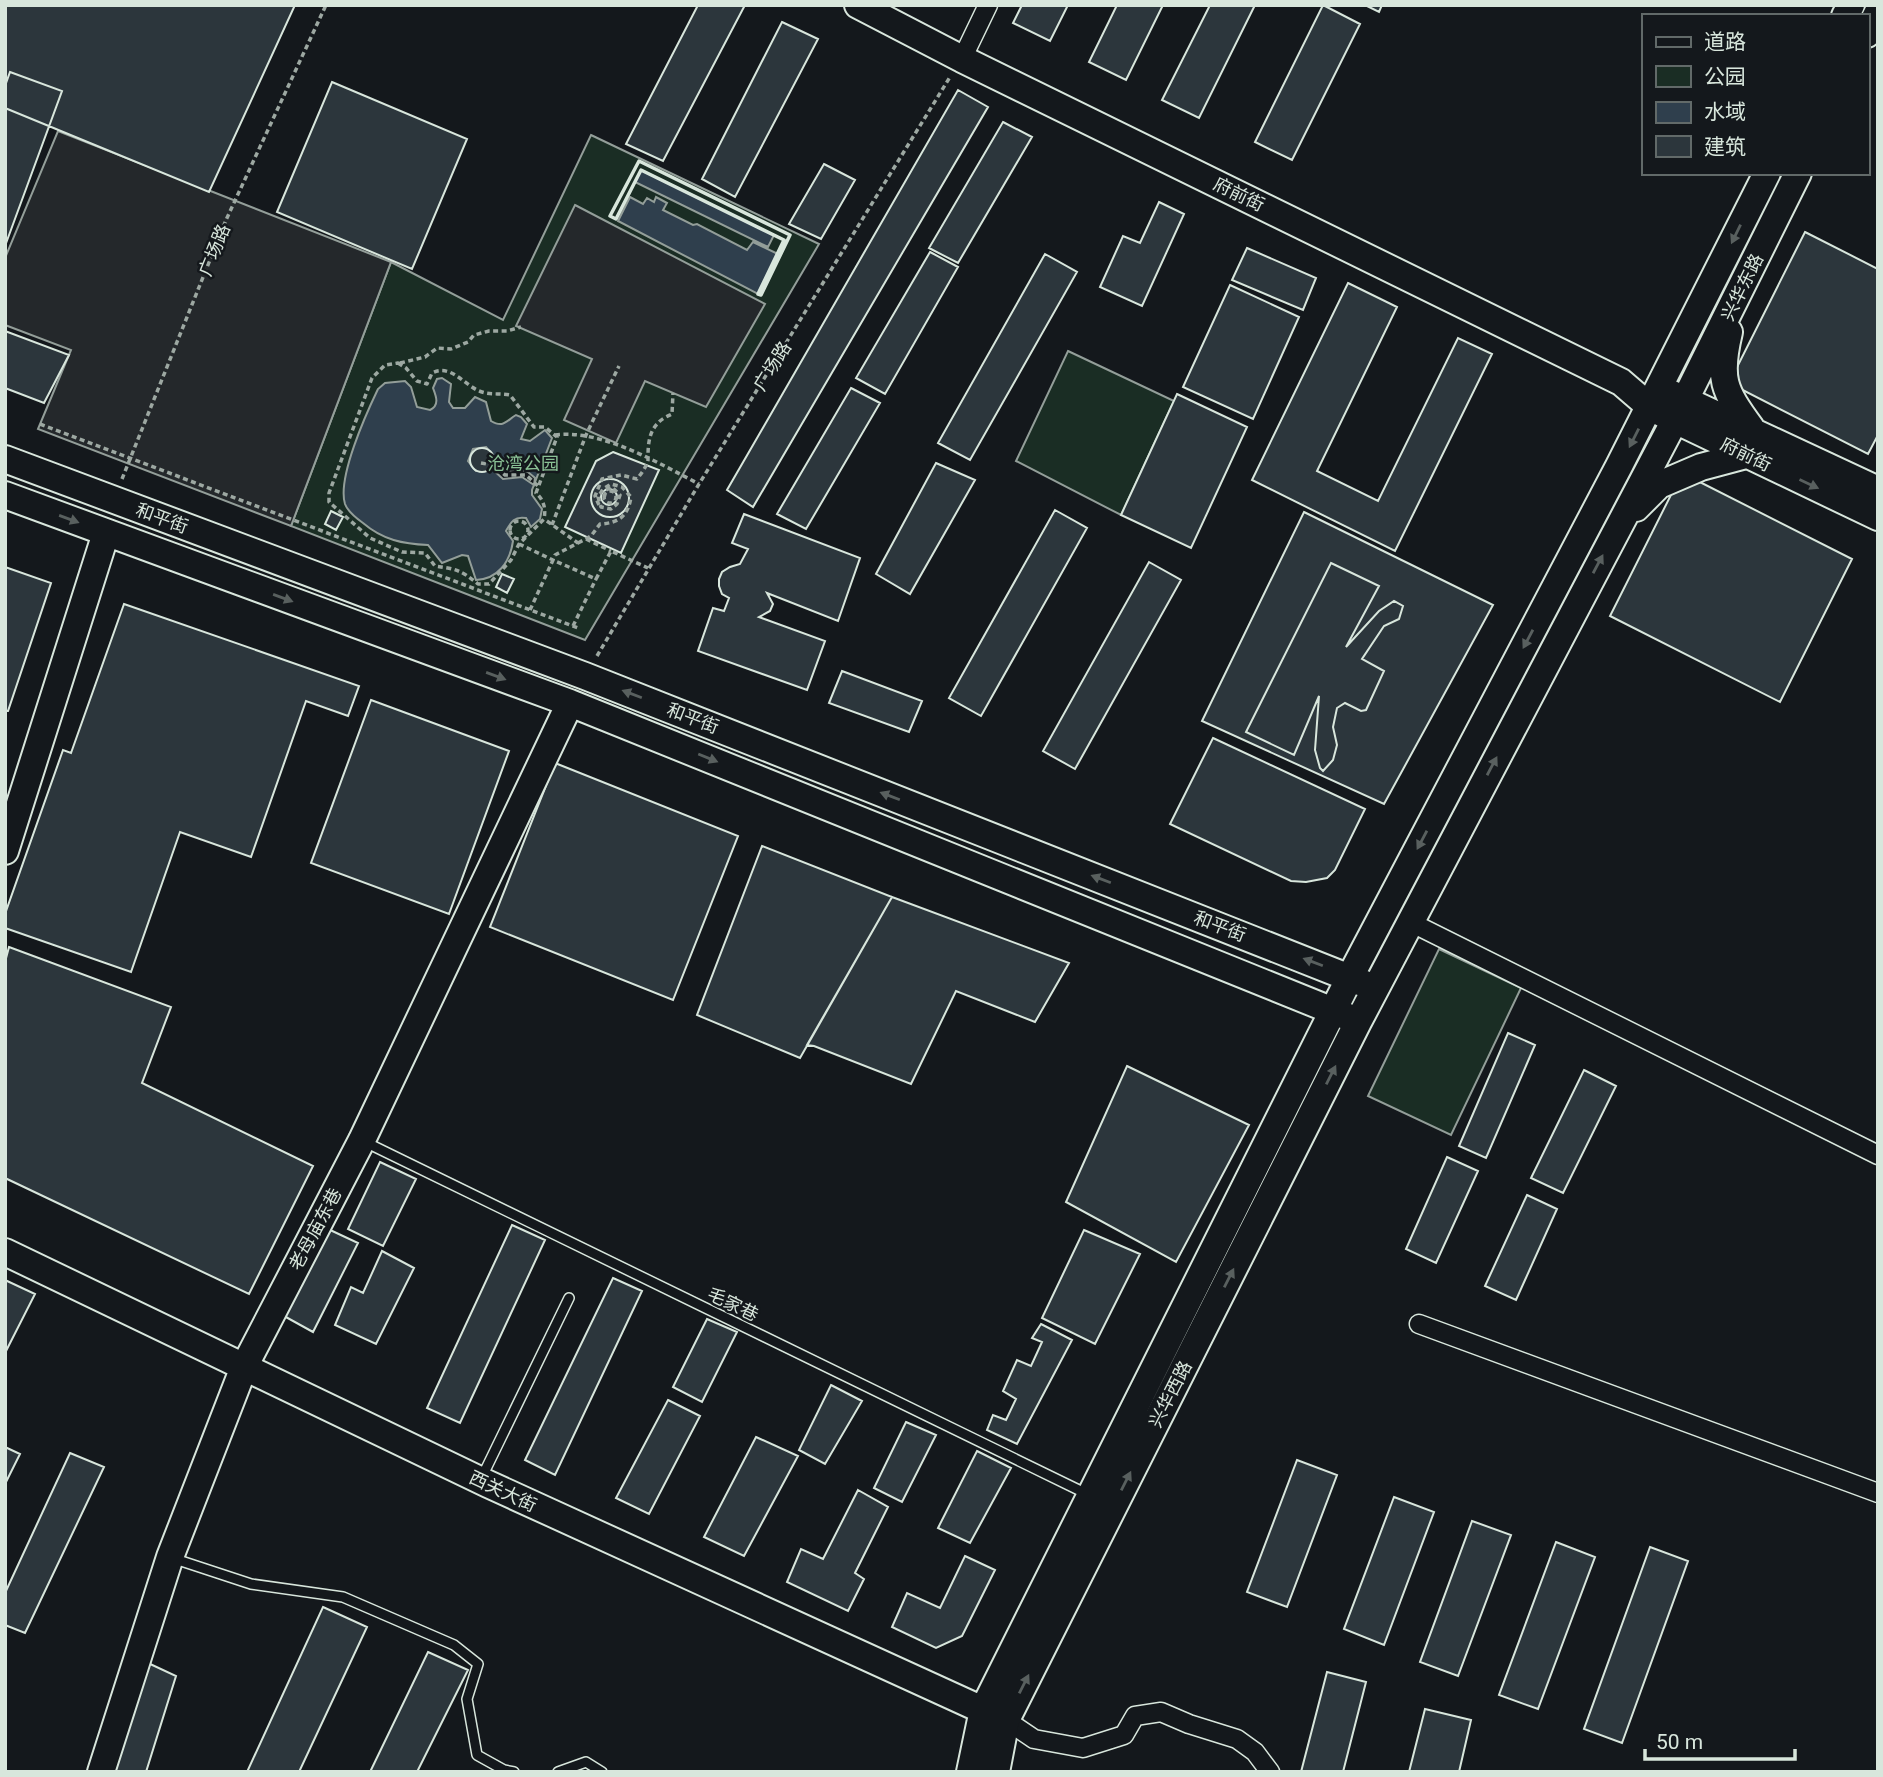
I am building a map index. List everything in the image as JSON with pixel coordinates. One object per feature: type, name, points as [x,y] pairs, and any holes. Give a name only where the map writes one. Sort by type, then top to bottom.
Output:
[{"type":"main road","name":"府前街","points":[[858,5],[962,59],[1750,443],[1878,517]]},
{"type":"main road","points":[[1869,30],[1878,12]]},
{"type":"main road","points":[[970,1772],[1090,1495],[1350,976],[1655,398],[1766,175]]},
{"type":"main road","name":"兴华东路","points":[[1618,526],[1681,410],[1797,175]]},
{"type":"main road","points":[[1618,526],[1659,485],[1750,443],[1723,377],[1723,359],[1737,298]]},
{"type":"main road","name":"府前街","points":[[1750,443],[1878,490]]},
{"type":"main road","name":"和平街","points":[[5,459],[585,676],[1350,976],[1376,989]]},
{"type":"main road","name":"和平街","points":[[5,495],[570,703],[1334,1010],[1358,1022]]},
{"type":"main road","name":"兴华西路","points":[[996,1772],[994,1715],[1618,526]]},
{"type":"main road","points":[[5,851],[106,533]]},
{"type":"main road","name":"老母庙东巷","points":[[101,1772],[170,1557],[244,1367],[362,1140],[570,703]]},
{"type":"main road","name":"西关大街","points":[[5,1252],[480,1480],[994,1715]]},
{"type":"street","points":[[962,59],[988,5]]},
{"type":"street","points":[[1410,922],[1878,1155]]},
{"type":"street","points":[[1419,1324],[1878,1493]]},
{"type":"street","points":[[994,1715],[1034,1739],[1083,1748],[1124,1735],[1135,1716],[1160,1712],[1237,1739],[1255,1752],[1270,1772]]},
{"type":"lane","name":"毛家巷","points":[[362,1140],[1090,1495]]},
{"type":"lane","points":[[480,1480],[569,1298]]},
{"type":"lane","points":[[170,1557],[251,1584],[342,1597],[454,1645],[478,1664],[467,1699],[477,1755],[514,1772]]},
{"type":"lane","points":[[558,1772],[586,1762],[602,1772]]},
{"type":"path","name":"广场路","points":[[115,500],[226,220],[326,5]]},
{"type":"path","name":"广场路","points":[[585,676],[699,484],[962,59]]},
{"type":"path","points":[[398,363],[422,383],[427,384],[432,373],[442,371],[459,376],[477,390],[509,396],[534,428],[545,427],[557,437],[536,492],[544,504],[544,519],[519,544],[511,560],[489,584],[478,584],[462,571],[435,566],[425,553],[402,552],[370,538],[329,502],[329,494],[372,378],[385,365],[425,357],[437,348],[451,349],[460,346],[474,335],[521,327]]},
{"type":"path","points":[[552,525],[586,435],[619,366]]},
{"type":"path","points":[[604,498],[606,490],[612,488],[621,495],[611,509],[601,507],[595,496],[602,479],[621,475],[637,479],[648,461],[646,451],[654,429],[672,414],[673,393]]},
{"type":"path","points":[[40,424],[575,627],[611,551]]},
{"type":"path","points":[[555,435],[586,435],[647,458],[699,484]]},
{"type":"path","points":[[481,463],[492,465],[505,475],[526,475],[538,486]]},
{"type":"path","points":[[530,610],[555,555],[591,536],[600,524],[621,520],[629,509],[631,497],[622,487],[611,484],[603,489],[598,497],[601,507]]},
{"type":"path","points":[[544,519],[578,543]]},
{"type":"path","points":[[521,521],[526,524],[528,530],[526,536],[518,540],[512,537],[509,528],[513,523],[521,521]]},
{"type":"path","points":[[586,538],[648,568]]},
{"type":"path","points":[[519,544],[596,579]]},
{"type":"green space","name":"沧湾公园","points":[[591,135],[819,244],[585,640],[291,526],[391,262],[503,320]]},
{"type":"green space","points":[[1068,351],[1174,401],[1121,515],[1016,461]]},
{"type":"green space","points":[[1439,949],[1521,988],[1451,1135],[1368,1096]]},
{"type":"shaded area","points":[[58,131],[391,262],[291,526],[38,429],[71,350],[5,325],[5,258]]},
{"type":"shaded area","points":[[575,205],[765,304],[706,407],[645,381],[616,443],[564,420],[592,359],[516,326]]},
{"type":"water","points":[[641,170],[774,235],[768,247],[635,182]]},
{"type":"water","points":[[630,197],[643,204],[647,198],[654,202],[656,197],[667,203],[663,210],[693,225],[697,224],[747,250],[753,242],[778,254],[758,294],[618,221]]},
{"type":"water","points":[[442,378],[451,384],[449,402],[453,408],[465,408],[475,397],[486,402],[491,421],[495,423],[504,423],[516,415],[521,417],[527,424],[521,439],[530,441],[545,430],[552,438],[532,490],[532,495],[542,509],[540,519],[531,527],[526,518],[511,522],[506,531],[513,541],[509,556],[497,573],[484,579],[476,580],[468,556],[462,555],[442,563],[428,545],[386,537],[355,517],[345,504],[345,479],[349,463],[378,389],[385,383],[405,381],[411,387],[417,407],[430,410],[436,403],[433,388],[437,379]]},
{"type":"pier","points":[[486,447],[495,458],[494,461],[506,471],[520,469],[528,472],[535,478],[534,485],[522,477],[503,479],[491,468],[476,471],[468,461],[473,449]]},
{"type":"building","points":[[5,5],[295,5],[209,192],[5,108]]},
{"type":"building","points":[[698,5],[745,5],[663,161],[626,144]]},
{"type":"building","points":[[1022,5],[1068,5],[1050,41],[1013,23]]},
{"type":"building","points":[[1117,5],[1163,5],[1126,80],[1089,62]]},
{"type":"building","points":[[1210,5],[1255,5],[1199,118],[1162,100]]},
{"type":"building","points":[[1323,5],[1360,24],[1292,160],[1255,142]]},
{"type":"building","points":[[1365,5],[1382,5],[1379,12]]},
{"type":"building","points":[[782,22],[818,39],[735,197],[702,179]]},
{"type":"building","points":[[10,72],[62,91],[5,246],[5,86]]},
{"type":"building","points":[[332,82],[467,139],[412,269],[277,212]]},
{"type":"building","points":[[958,90],[988,107],[753,507],[727,490]]},
{"type":"building","points":[[1003,122],[1032,137],[958,263],[929,248]]},
{"type":"building","points":[[824,164],[855,180],[821,239],[789,224]]},
{"type":"building","points":[[1159,202],[1184,214],[1142,306],[1100,287],[1123,236],[1140,243]]},
{"type":"building","points":[[1805,232],[1878,269],[1878,435],[1868,454],[1729,383]]},
{"type":"building","points":[[1247,248],[1316,278],[1303,310],[1232,280]]},
{"type":"building","points":[[930,252],[958,267],[885,394],[856,378]]},
{"type":"building","points":[[1045,254],[1077,272],[970,460],[938,443]]},
{"type":"building","points":[[1348,283],[1397,307],[1317,471],[1378,501],[1458,338],[1492,354],[1395,551],[1252,480]]},
{"type":"building","points":[[1230,285],[1299,317],[1253,419],[1183,387]]},
{"type":"building","points":[[5,331],[69,355],[44,403],[5,388]]},
{"type":"building","points":[[851,388],[880,403],[806,529],[777,514]]},
{"type":"building","points":[[1177,394],[1247,427],[1191,548],[1121,515]]},
{"type":"building","points":[[482,448],[491,451],[494,460],[491,469],[482,472],[473,469],[470,460],[473,451]]},
{"type":"building","points":[[613,452],[659,470],[621,553],[565,527],[596,461]]},
{"type":"building","points":[[936,463],[975,480],[910,594],[876,574]]},
{"type":"building","points":[[1682,473],[1852,559],[1780,702],[1610,616]]},
{"type":"building","points":[[610,479],[623,485],[629,498],[623,511],[610,517],[597,511],[591,498],[597,485]]},
{"type":"building","points":[[606,489],[612,489],[617,497],[615,503],[606,505],[601,500],[601,494]]},
{"type":"building","points":[[1055,510],[1087,528],[981,716],[949,698]]},
{"type":"building","points":[[331,511],[343,517],[336,530],[325,524]]},
{"type":"building","points":[[1304,512],[1493,605],[1384,804],[1202,721]]},
{"type":"building","points":[[744,514],[860,558],[838,621],[767,593],[773,604],[770,611],[759,617],[825,641],[807,690],[698,651],[713,608],[724,611],[729,598],[722,594],[719,586],[722,572],[740,564],[748,549],[732,543]]},
{"type":"building","points":[[1149,562],[1181,580],[1075,769],[1043,751]]},
{"type":"building","points":[[1331,563],[1379,586],[1346,647],[1379,611],[1394,601],[1403,606],[1399,619],[1384,626],[1362,659],[1384,671],[1366,710],[1361,711],[1345,703],[1337,708],[1333,727],[1337,745],[1333,760],[1323,771],[1315,750],[1319,696],[1294,755],[1246,732]]},
{"type":"building","points":[[5,567],[51,583],[8,711],[5,711]]},
{"type":"building","points":[[502,574],[514,579],[507,593],[496,587]]},
{"type":"building","points":[[124,604],[359,686],[348,716],[306,701],[251,857],[180,832],[131,972],[5,928],[5,914],[63,750],[71,753]]},
{"type":"building","points":[[842,671],[922,701],[909,732],[829,703]]},
{"type":"building","points":[[371,700],[509,751],[449,914],[311,863]]},
{"type":"building","points":[[1213,738],[1365,809],[1335,870],[1327,878],[1306,882],[1291,881],[1170,824]]},
{"type":"building","points":[[555,763],[738,836],[673,1000],[490,927]]},
{"type":"building","points":[[762,846],[892,897],[800,1058],[697,1015]]},
{"type":"building","points":[[892,897],[1069,963],[1035,1022],[956,991],[911,1084],[807,1045]]},
{"type":"building","points":[[9,947],[171,1007],[142,1083],[313,1166],[249,1294],[5,1178],[5,962]]},
{"type":"building","points":[[1508,1033],[1535,1045],[1486,1158],[1459,1146]]},
{"type":"building","points":[[1127,1066],[1249,1125],[1176,1262],[1066,1202]]},
{"type":"building","points":[[1584,1070],[1616,1086],[1563,1193],[1531,1178]]},
{"type":"building","points":[[1447,1157],[1478,1171],[1436,1263],[1406,1249]]},
{"type":"building","points":[[380,1162],[416,1179],[383,1246],[348,1229]]},
{"type":"building","points":[[1527,1195],[1557,1209],[1516,1300],[1485,1286]]},
{"type":"building","points":[[512,1225],[545,1240],[460,1423],[427,1408]]},
{"type":"building","points":[[328,1229],[358,1243],[313,1332],[284,1316]]},
{"type":"building","points":[[1084,1230],[1140,1254],[1095,1344],[1042,1318]]},
{"type":"building","points":[[382,1251],[414,1268],[376,1344],[335,1325],[351,1287],[363,1293]]},
{"type":"building","points":[[613,1278],[642,1291],[555,1475],[525,1460]]},
{"type":"building","points":[[5,1280],[35,1294],[5,1353]]},
{"type":"building","points":[[707,1319],[737,1332],[702,1402],[673,1387]]},
{"type":"building","points":[[1041,1324],[1072,1340],[1017,1444],[987,1430],[993,1415],[1006,1420],[1016,1399],[1003,1391],[1017,1360],[1031,1366],[1042,1342],[1032,1338]]},
{"type":"building","points":[[831,1385],[862,1401],[825,1464],[799,1450]]},
{"type":"building","points":[[668,1400],[700,1416],[649,1514],[616,1498]]},
{"type":"building","points":[[906,1422],[936,1435],[902,1502],[874,1488]]},
{"type":"building","points":[[756,1437],[798,1456],[744,1556],[704,1537]]},
{"type":"building","points":[[5,1447],[20,1454],[5,1484]]},
{"type":"building","points":[[977,1451],[1011,1468],[970,1543],[938,1528]]},
{"type":"building","points":[[70,1453],[104,1467],[25,1633],[5,1625],[5,1593]]},
{"type":"building","points":[[1297,1460],[1337,1475],[1287,1607],[1247,1592]]},
{"type":"building","points":[[858,1490],[888,1507],[855,1573],[864,1579],[848,1611],[787,1582],[801,1549],[823,1559]]},
{"type":"building","points":[[1394,1497],[1434,1512],[1384,1645],[1344,1629]]},
{"type":"building","points":[[1472,1521],[1511,1535],[1458,1676],[1420,1662]]},
{"type":"building","points":[[1556,1542],[1595,1557],[1538,1709],[1499,1695]]},
{"type":"building","points":[[1650,1547],[1688,1561],[1622,1743],[1584,1729]]},
{"type":"building","points":[[965,1556],[995,1570],[962,1636],[936,1648],[892,1627],[907,1593],[940,1608]]},
{"type":"building","points":[[323,1607],[367,1627],[299,1772],[247,1772]]},
{"type":"building","points":[[428,1652],[468,1670],[417,1772],[370,1772]]},
{"type":"building","points":[[148,1663],[176,1676],[146,1772],[112,1772]]},
{"type":"building","points":[[1327,1672],[1366,1682],[1343,1772],[1301,1772]]},
{"type":"building","points":[[1425,1709],[1471,1720],[1459,1772],[1409,1772]]},
{"type":"wall","points":[[639,161],[790,235],[761,295],[758,294],[784,240],[641,170],[616,219],[610,216],[639,161]]}]
